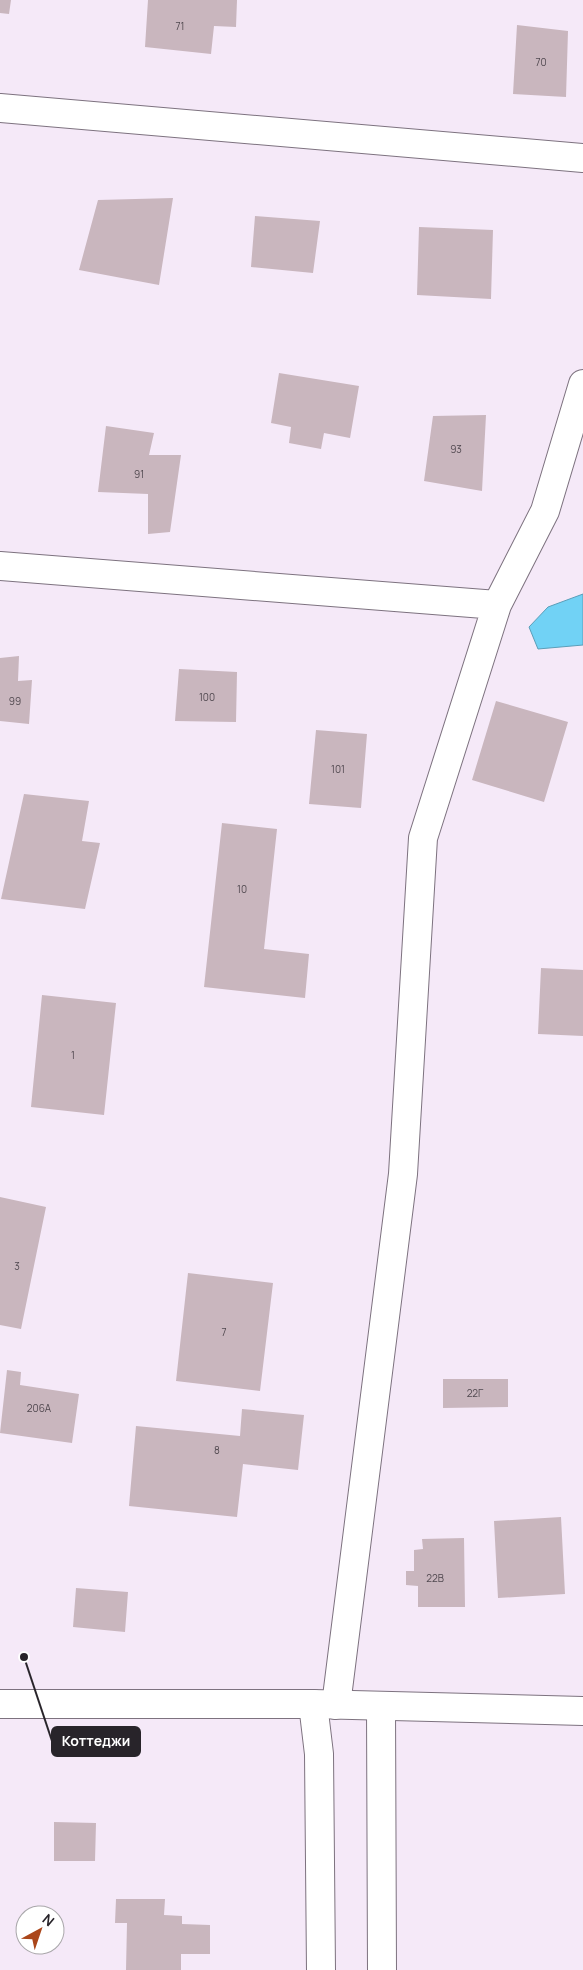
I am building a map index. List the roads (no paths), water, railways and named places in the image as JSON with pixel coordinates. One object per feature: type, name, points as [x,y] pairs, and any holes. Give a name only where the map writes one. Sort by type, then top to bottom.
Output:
[{"type":"street","points":[[0,108],[583,158]]},
{"type":"street","points":[[321,1970],[319,1754],[403,1174],[423,838],[497,605],[545,511],[583,384]]},
{"type":"street","points":[[0,566],[497,605]]},
{"type":"street","points":[[0,1704],[325,1704],[583,1711]]},
{"type":"street","points":[[381,1706],[382,1970]]},
{"type":"water","points":[[583,594],[583,645],[538,649],[529,627],[548,607]]},
{"type":"place","name":"Коттеджи","points":[[24,1657]]}]
